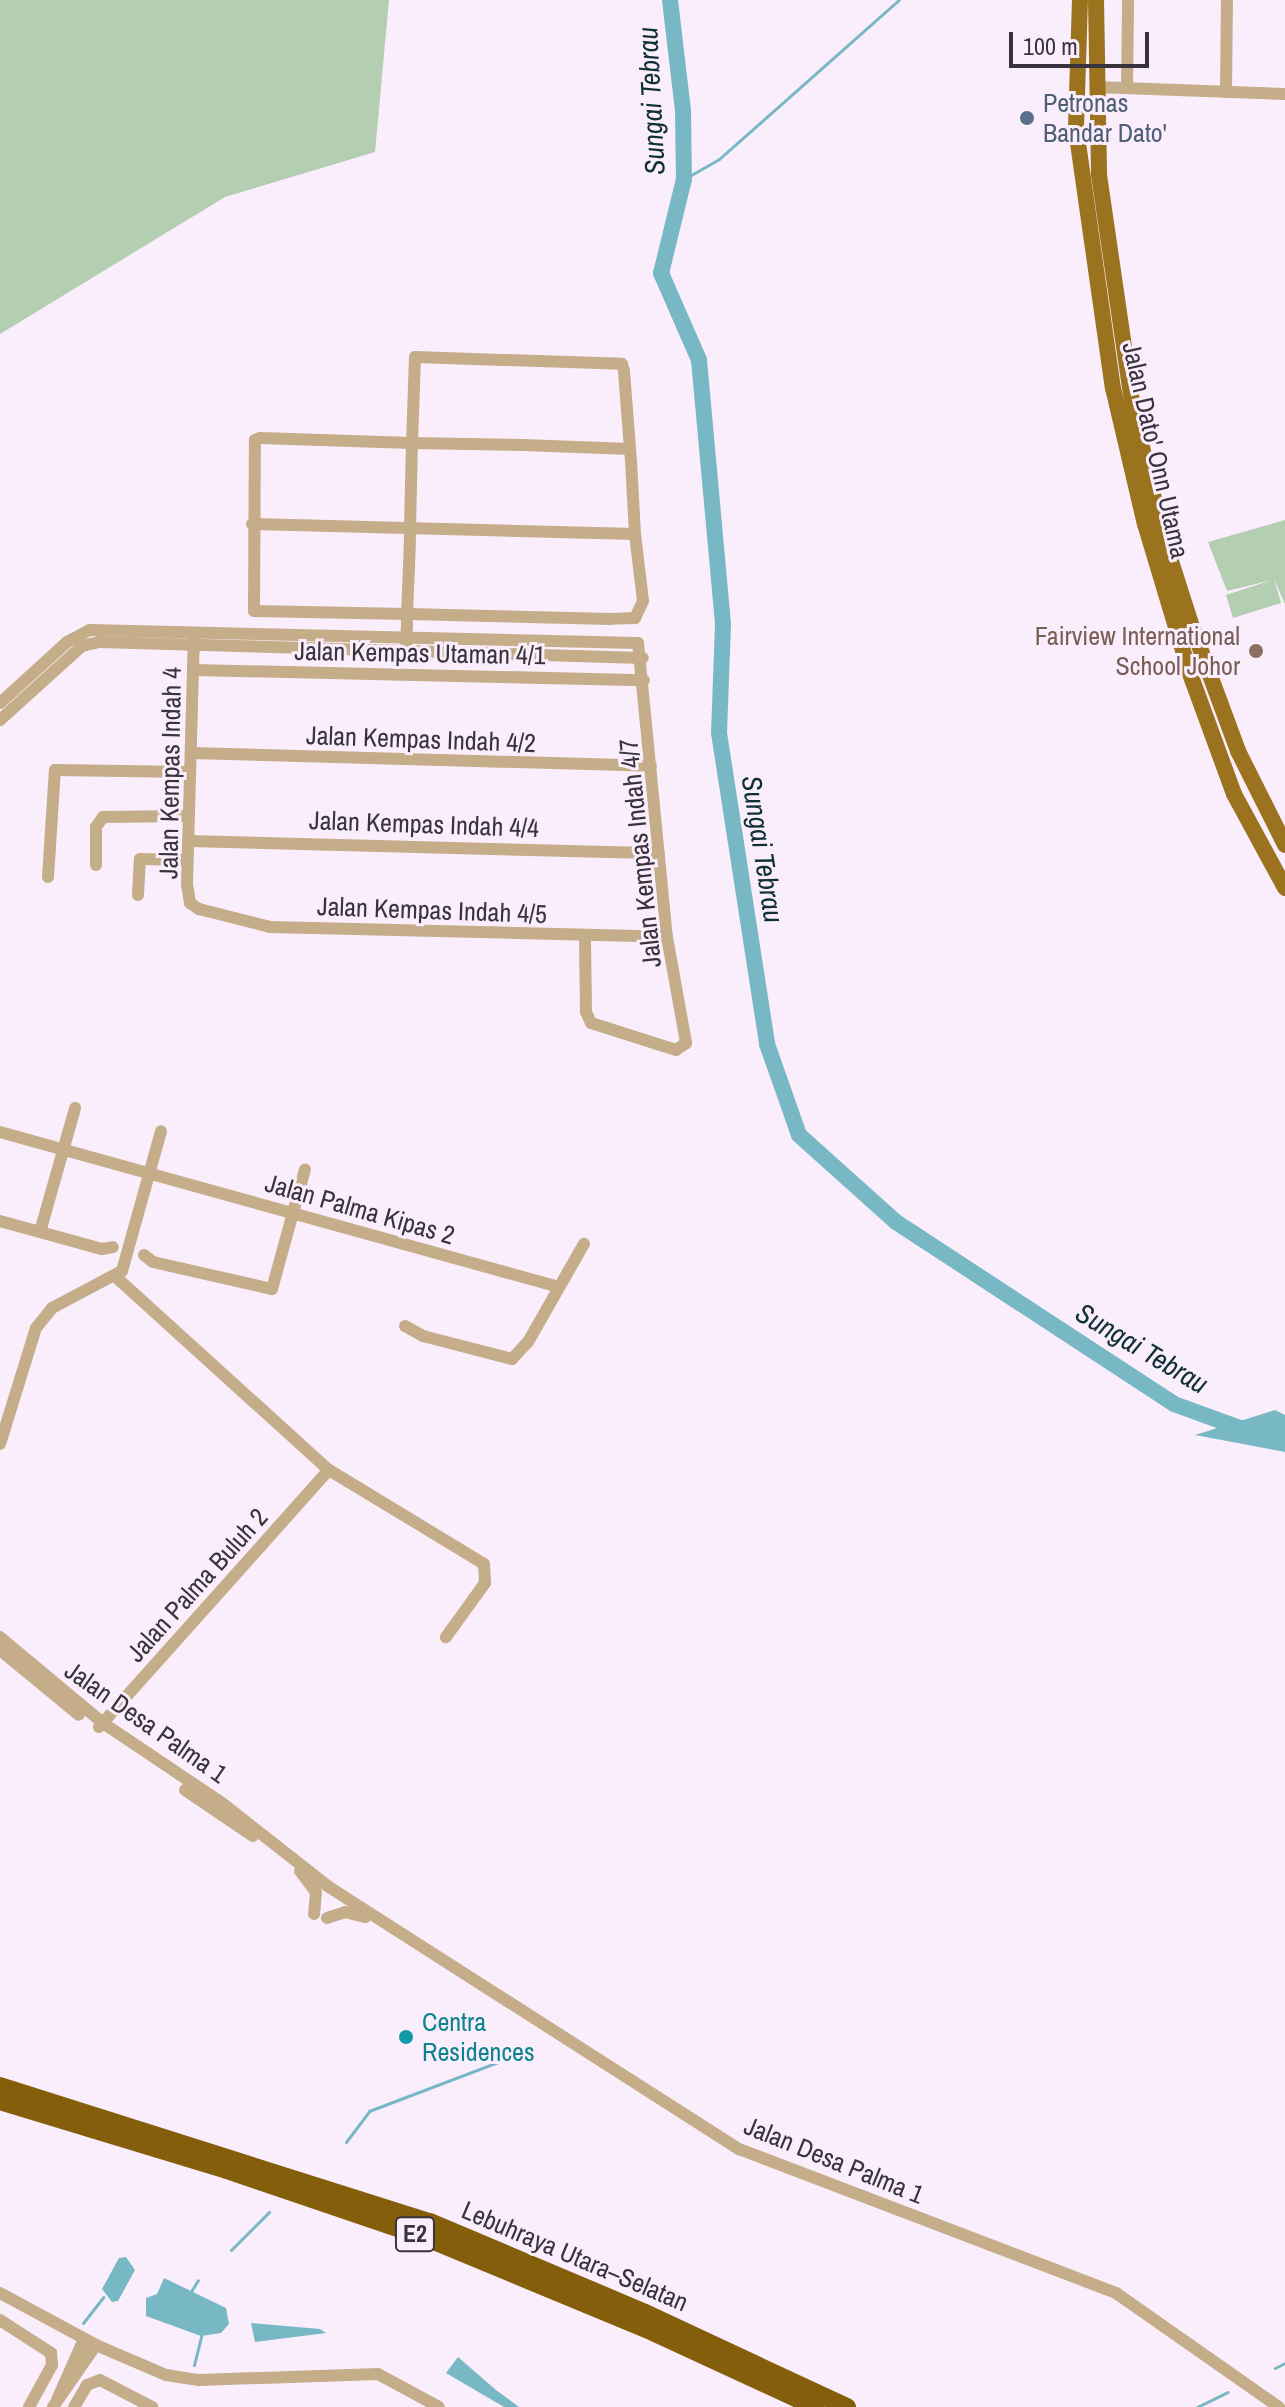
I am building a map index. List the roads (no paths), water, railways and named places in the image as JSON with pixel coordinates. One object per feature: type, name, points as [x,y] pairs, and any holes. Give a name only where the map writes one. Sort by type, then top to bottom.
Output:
[{"type":"highway","points":[[0,2074],[72,2105]]},
{"type":"highway","name":"Lebuhraya Utara–Selatan","points":[[0,2086],[72,2105],[430,2222],[645,2313],[847,2407]]},
{"type":"highway","name":"Lebuhraya Utara–Selatan","points":[[0,2101],[227,2170],[424,2237],[653,2332],[815,2407]]},
{"type":"main road","name":"Jalan Dato' Onn Utama","points":[[1080,0],[1076,129],[1113,388],[1145,524],[1221,758],[1234,794],[1285,888]]},
{"type":"main road","name":"Jalan Dato' Onn Utama","points":[[1096,0],[1099,175],[1133,408],[1162,533],[1238,751],[1285,845]]},
{"type":"main road","points":[[1221,758],[1238,751]]},
{"type":"street","points":[[1127,88],[1128,0]]},
{"type":"street","points":[[1226,92],[1227,0]]},
{"type":"street","points":[[1096,87],[1285,94]]},
{"type":"street","points":[[406,652],[406,636],[407,614],[410,529],[412,443],[415,357],[613,360],[624,371],[643,609],[626,619],[407,614],[254,611],[252,524],[255,440],[412,443],[630,449]]},
{"type":"street","points":[[252,524],[635,534]]},
{"type":"street","points":[[0,703],[80,633],[194,640],[406,652],[643,658],[638,643],[406,636],[194,640],[99,642],[82,646],[0,720]]},
{"type":"street","name":"Jalan Kempas Indah 4","points":[[194,640],[187,860],[190,903],[199,909]]},
{"type":"street","name":"Jalan Kempas Indah 4/7","points":[[585,937],[586,1012],[591,1023],[676,1050],[686,1043],[667,937],[643,658]]},
{"type":"street","name":"Jalan Kempas Utaman 4/1","points":[[194,670],[644,680]]},
{"type":"street","name":"Jalan Kempas Indah 4/2","points":[[191,753],[651,766]]},
{"type":"street","points":[[48,877],[55,770],[189,772]]},
{"type":"street","points":[[96,865],[96,827],[103,817],[187,816]]},
{"type":"street","name":"Jalan Kempas Indah 4/4","points":[[188,841],[659,853]]},
{"type":"street","points":[[138,895],[140,859],[187,860]]},
{"type":"street","name":"Jalan Kempas Indah 4/5","points":[[199,909],[270,927],[667,937]]},
{"type":"street","points":[[40,1232],[75,1108]]},
{"type":"street","points":[[0,1444],[36,1328],[52,1308],[117,1278],[161,1131]]},
{"type":"street","name":"Jalan Palma Kipas 2","points":[[0,1132],[559,1287]]},
{"type":"street","points":[[144,1255],[153,1262],[272,1289],[305,1169]]},
{"type":"street","points":[[0,1221],[107,1250],[113,1247]]},
{"type":"street","points":[[405,1326],[423,1336],[512,1359],[584,1244]]},
{"type":"street","points":[[117,1278],[329,1470],[484,1564],[485,1583],[446,1637]]},
{"type":"street","name":"Jalan Palma Buluh 2","points":[[100,1726],[329,1470]]},
{"type":"street","name":"Jalan Desa Palma 1","points":[[0,1637],[100,1726]]},
{"type":"street","name":"Jalan Desa Palma 1","points":[[0,1650],[100,1726],[222,1803],[291,1861],[739,2149],[1116,2293],[1279,2407]]},
{"type":"street","points":[[291,1861],[316,1892],[320,1916],[352,1912],[387,1925]]},
{"type":"street","points":[[0,2293],[90,2342],[166,2375],[199,2380],[378,2374],[439,2407]]},
{"type":"street","points":[[0,2320],[51,2353],[52,2365],[29,2407]]},
{"type":"street","points":[[55,2404],[90,2342]]},
{"type":"street","points":[[74,2407],[87,2385],[100,2380],[152,2407]]},
{"type":"water","points":[[1275,1410],[1285,1415],[1285,1452],[1195,1435]]},
{"type":"water","points":[[126,2257],[135,2270],[118,2301],[112,2302],[102,2289],[119,2258]]},
{"type":"water","points":[[164,2278],[226,2308],[229,2324],[221,2333],[201,2336],[146,2316],[146,2298],[157,2294]]},
{"type":"water","points":[[251,2323],[320,2329],[326,2333],[255,2342]]},
{"type":"water","points":[[458,2357],[519,2407],[504,2407],[446,2373]]},
{"type":"waterway","name":"Sungai Tebrau","points":[[670,0],[683,111],[684,179],[661,273],[699,360],[723,624],[719,733],[767,1044],[799,1135],[896,1222],[1174,1404],[1248,1431],[1285,1431]]},
{"type":"waterway","points":[[684,179],[719,159],[899,0]]},
{"type":"waterway","points":[[346,2142],[369,2111],[532,2049]]},
{"type":"waterway","points":[[231,2250],[269,2212]]},
{"type":"waterway","points":[[190,2293],[198,2280]]},
{"type":"waterway","points":[[83,2323],[103,2297]]},
{"type":"waterway","points":[[194,2365],[201,2336]]},
{"type":"waterway","points":[[1275,2368],[1285,2363]]},
{"type":"waterway","points":[[1197,2407],[1228,2392]]},
{"type":"place","name":"Petronas Bandar Dato'","points":[[1027,118]]},
{"type":"place","name":"Fairview International School Johor","points":[[1256,651]]},
{"type":"place","name":"Centra Residences","points":[[406,2037]]}]
